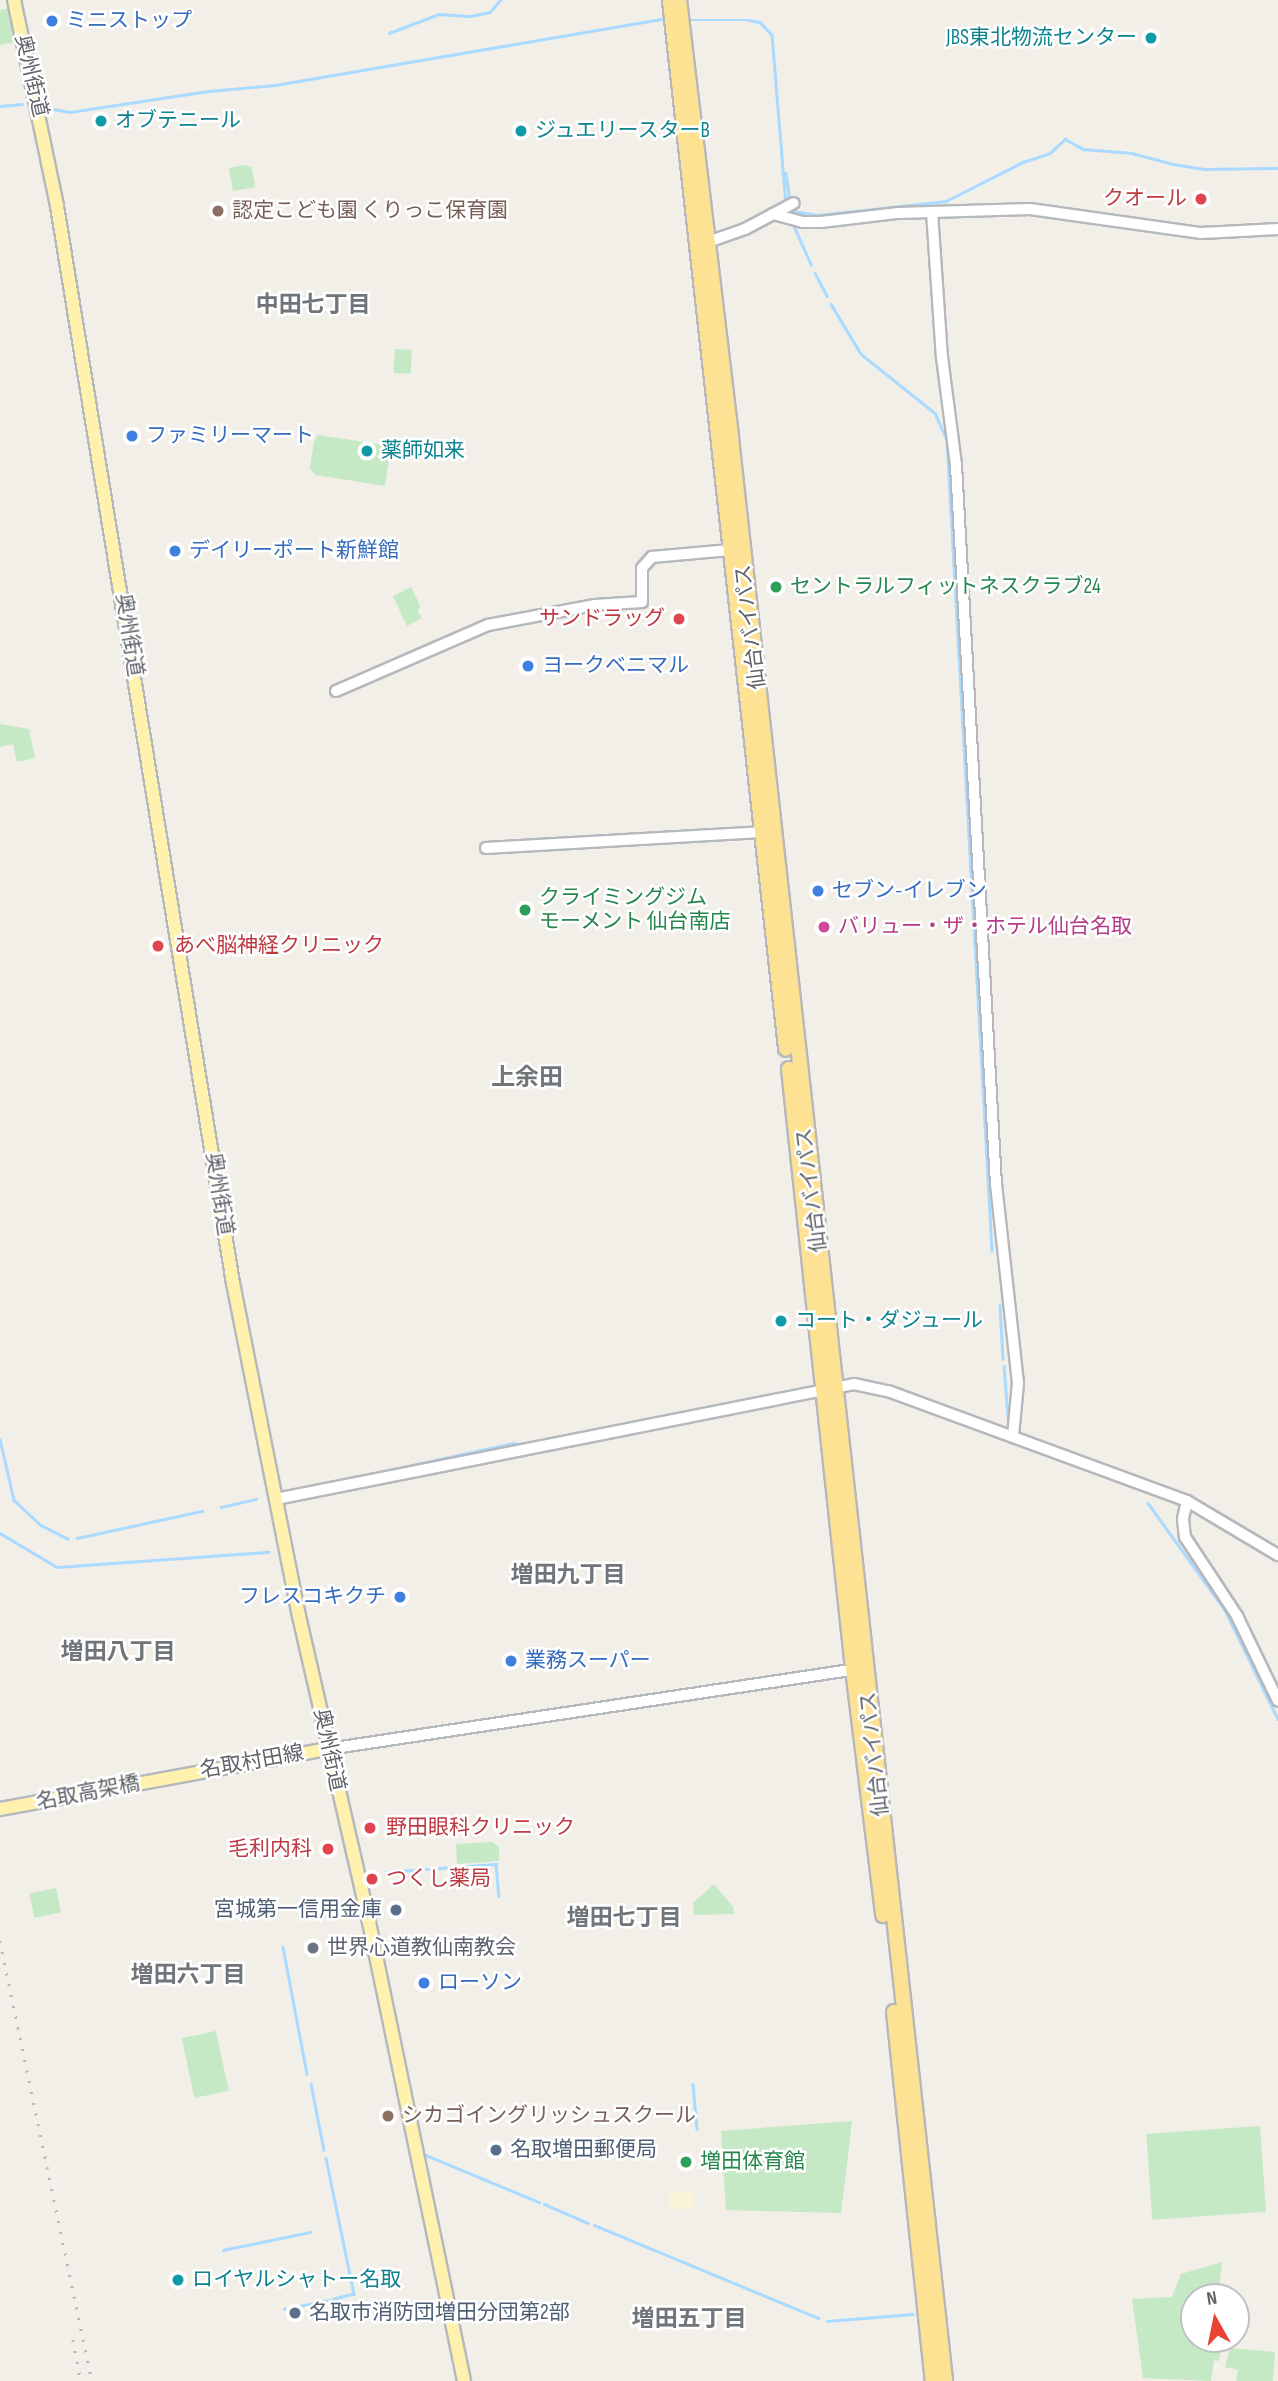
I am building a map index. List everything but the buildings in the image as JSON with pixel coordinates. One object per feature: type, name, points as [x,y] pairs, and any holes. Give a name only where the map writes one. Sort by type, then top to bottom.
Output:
[{"type":"highway","name":"仙台バイパス","points":[[676,12],[731,439],[933,2381]]},
{"type":"highway","name":"仙台バイパス","points":[[676,12],[761,832],[829,1387]]},
{"type":"highway","name":"仙台バイパス","points":[[859,1668],[945,2381]]},
{"type":"main road","name":"奥州街道","points":[[14,0],[57,206],[233,1283],[328,1749],[369,1923],[464,2381]]},
{"type":"main road","name":"名取村田線","points":[[176,1776],[328,1749]]},
{"type":"main road","name":"名取高架橋","points":[[0,1809],[176,1776]]},
{"type":"street","points":[[705,243],[745,229],[794,203]]},
{"type":"street","points":[[777,211],[802,222],[821,222],[932,212],[1030,209],[1201,233],[1278,229]]},
{"type":"street","points":[[932,212],[942,357],[956,465],[996,1184],[1018,1382],[1013,1436]]},
{"type":"street","points":[[336,691],[418,653],[488,625],[594,605],[642,602],[642,568],[652,557],[730,550]]},
{"type":"street","points":[[486,848],[761,832]]},
{"type":"street","points":[[276,1499],[646,1428],[829,1387],[868,1385],[1187,1501],[1278,1555]]},
{"type":"street","points":[[1187,1501],[1183,1519],[1185,1537],[1237,1616],[1278,1701]]},
{"type":"street","points":[[328,1749],[859,1668]]},
{"type":"green space","points":[[10,8],[16,42],[0,45],[0,10]]},
{"type":"green space","points":[[246,165],[252,168],[255,187],[233,191],[229,168]]},
{"type":"green space","points":[[395,349],[412,350],[411,374],[394,373]]},
{"type":"green space","points":[[318,435],[391,446],[385,486],[316,475],[310,469],[314,441]]},
{"type":"green space","points":[[411,587],[420,605],[418,612],[422,618],[407,626],[393,596]]},
{"type":"green space","points":[[0,724],[29,729],[35,758],[17,762],[13,744],[0,747]]},
{"type":"green space","points":[[492,1842],[499,1847],[499,1861],[457,1864],[456,1844]]},
{"type":"green space","points":[[714,1884],[733,1907],[734,1914],[694,1915],[693,1903]]},
{"type":"green space","points":[[56,1888],[61,1913],[34,1918],[29,1893]]},
{"type":"green space","points":[[216,2031],[229,2091],[194,2098],[182,2038]]},
{"type":"green space","points":[[852,2121],[841,2213],[726,2210],[721,2131]]},
{"type":"green space","points":[[1260,2126],[1266,2212],[1152,2220],[1146,2134]]},
{"type":"green space","points":[[1222,2262],[1220,2283],[1180,2283],[1180,2353],[1220,2353],[1219,2361],[1214,2360],[1211,2381],[1143,2378],[1132,2299],[1172,2297],[1181,2274]]},
{"type":"green space","points":[[1250,2350],[1275,2352],[1273,2381],[1236,2381],[1238,2370],[1225,2367],[1229,2353],[1250,2353]]},
{"type":"sand","points":[[670,2192],[694,2192],[694,2209],[670,2209]]},
{"type":"waterway","points":[[389,33],[439,14],[471,16],[490,12],[500,0]]},
{"type":"waterway","points":[[47,108],[70,112],[209,91],[275,85],[665,18]]},
{"type":"waterway","points":[[686,20],[760,22],[772,35],[786,204]]},
{"type":"waterway","points":[[0,106],[22,104]]},
{"type":"waterway","points":[[792,207],[793,211],[818,215],[946,201],[1023,162],[1050,153],[1065,139],[1083,149],[1132,153],[1206,169],[1278,168]]},
{"type":"waterway","points":[[782,173],[786,173],[790,200]]},
{"type":"waterway","points":[[794,226],[811,264]]},
{"type":"waterway","points":[[815,273],[827,296]]},
{"type":"waterway","points":[[831,304],[861,354],[935,413],[947,440],[992,1251]]},
{"type":"waterway","points":[[1000,1305],[1003,1359]]},
{"type":"waterway","points":[[1004,1366],[1008,1416]]},
{"type":"waterway","points":[[0,1439],[14,1500],[41,1525],[68,1539]]},
{"type":"waterway","points":[[321,1485],[514,1443]]},
{"type":"waterway","points":[[221,1507],[256,1499]]},
{"type":"waterway","points":[[1148,1503],[1225,1610],[1278,1719]]},
{"type":"waterway","points":[[77,1538],[202,1511]]},
{"type":"waterway","points":[[0,1533],[57,1567],[268,1552]]},
{"type":"waterway","points":[[385,1872],[496,1864],[499,1896]]},
{"type":"waterway","points":[[283,1947],[307,2074]]},
{"type":"waterway","points":[[311,2084],[324,2150]]},
{"type":"waterway","points":[[693,2084],[697,2129]]},
{"type":"waterway","points":[[423,2154],[539,2202]]},
{"type":"waterway","points":[[326,2158],[354,2294],[334,2299]]},
{"type":"waterway","points":[[544,2204],[588,2223]]},
{"type":"waterway","points":[[594,2225],[819,2318]]},
{"type":"waterway","points":[[223,2250],[310,2232]]},
{"type":"waterway","points":[[284,2309],[329,2300]]},
{"type":"waterway","points":[[827,2321],[913,2314]]},
{"type":"railway","points":[[0,1941],[92,2381]]},
{"type":"railway","points":[[73,2340],[81,2381]]},
{"type":"place","name":"ミニストップ","points":[[52,21]]},
{"type":"place","name":"JBS東北物流センター","points":[[1151,38]]},
{"type":"place","name":"オブテニール","points":[[101,121]]},
{"type":"place","name":"ジュエリースターB","points":[[521,131]]},
{"type":"place","name":"クオール","points":[[1201,199]]},
{"type":"place","name":"認定こども園 くりっこ保育園","points":[[218,211]]},
{"type":"place","name":"ファミリーマート","points":[[132,436]]},
{"type":"place","name":"薬師如来","points":[[367,451]]},
{"type":"place","name":"デイリーポート新鮮館","points":[[175,551]]},
{"type":"place","name":"セントラルフィットネスクラブ24","points":[[776,587]]},
{"type":"place","name":"サンドラッグ","points":[[679,619]]},
{"type":"place","name":"ヨークベニマル","points":[[528,666]]},
{"type":"place","name":"セブン-イレブン","points":[[818,891]]},
{"type":"place","name":"クライミングジム モーメント 仙台南店","points":[[525,910]]},
{"type":"place","name":"バリュー・ザ・ホテル仙台名取","points":[[824,927]]},
{"type":"place","name":"あべ脳神経クリニック","points":[[158,946]]},
{"type":"place","name":"コート・ダジュール","points":[[781,1321]]},
{"type":"place","name":"フレスコキクチ","points":[[400,1597]]},
{"type":"place","name":"業務スーパー","points":[[511,1661]]},
{"type":"place","name":"野田眼科クリニック","points":[[370,1828]]},
{"type":"place","name":"毛利内科","points":[[328,1849]]},
{"type":"place","name":"つくし薬局","points":[[372,1879]]},
{"type":"place","name":"宮城第一信用金庫","points":[[396,1910]]},
{"type":"place","name":"世界心道教仙南教会","points":[[313,1948]]},
{"type":"place","name":"ローソン","points":[[424,1983]]},
{"type":"place","name":"シカゴイングリッシュスクール","points":[[388,2116]]},
{"type":"place","name":"名取増田郵便局","points":[[496,2150]]},
{"type":"place","name":"増田体育館","points":[[686,2162]]},
{"type":"place","name":"ロイヤルシャトー名取","points":[[178,2280]]},
{"type":"place","name":"名取市消防団増田分団第2部","points":[[295,2313]]},
{"type":"district","name":"中田七丁目","points":[[313,305]]},
{"type":"district","name":"上余田","points":[[527,1078]]},
{"type":"district","name":"増田九丁目","points":[[568,1575]]},
{"type":"district","name":"増田八丁目","points":[[118,1652]]},
{"type":"district","name":"増田七丁目","points":[[624,1918]]},
{"type":"district","name":"増田六丁目","points":[[188,1975]]},
{"type":"district","name":"増田五丁目","points":[[689,2319]]}]
